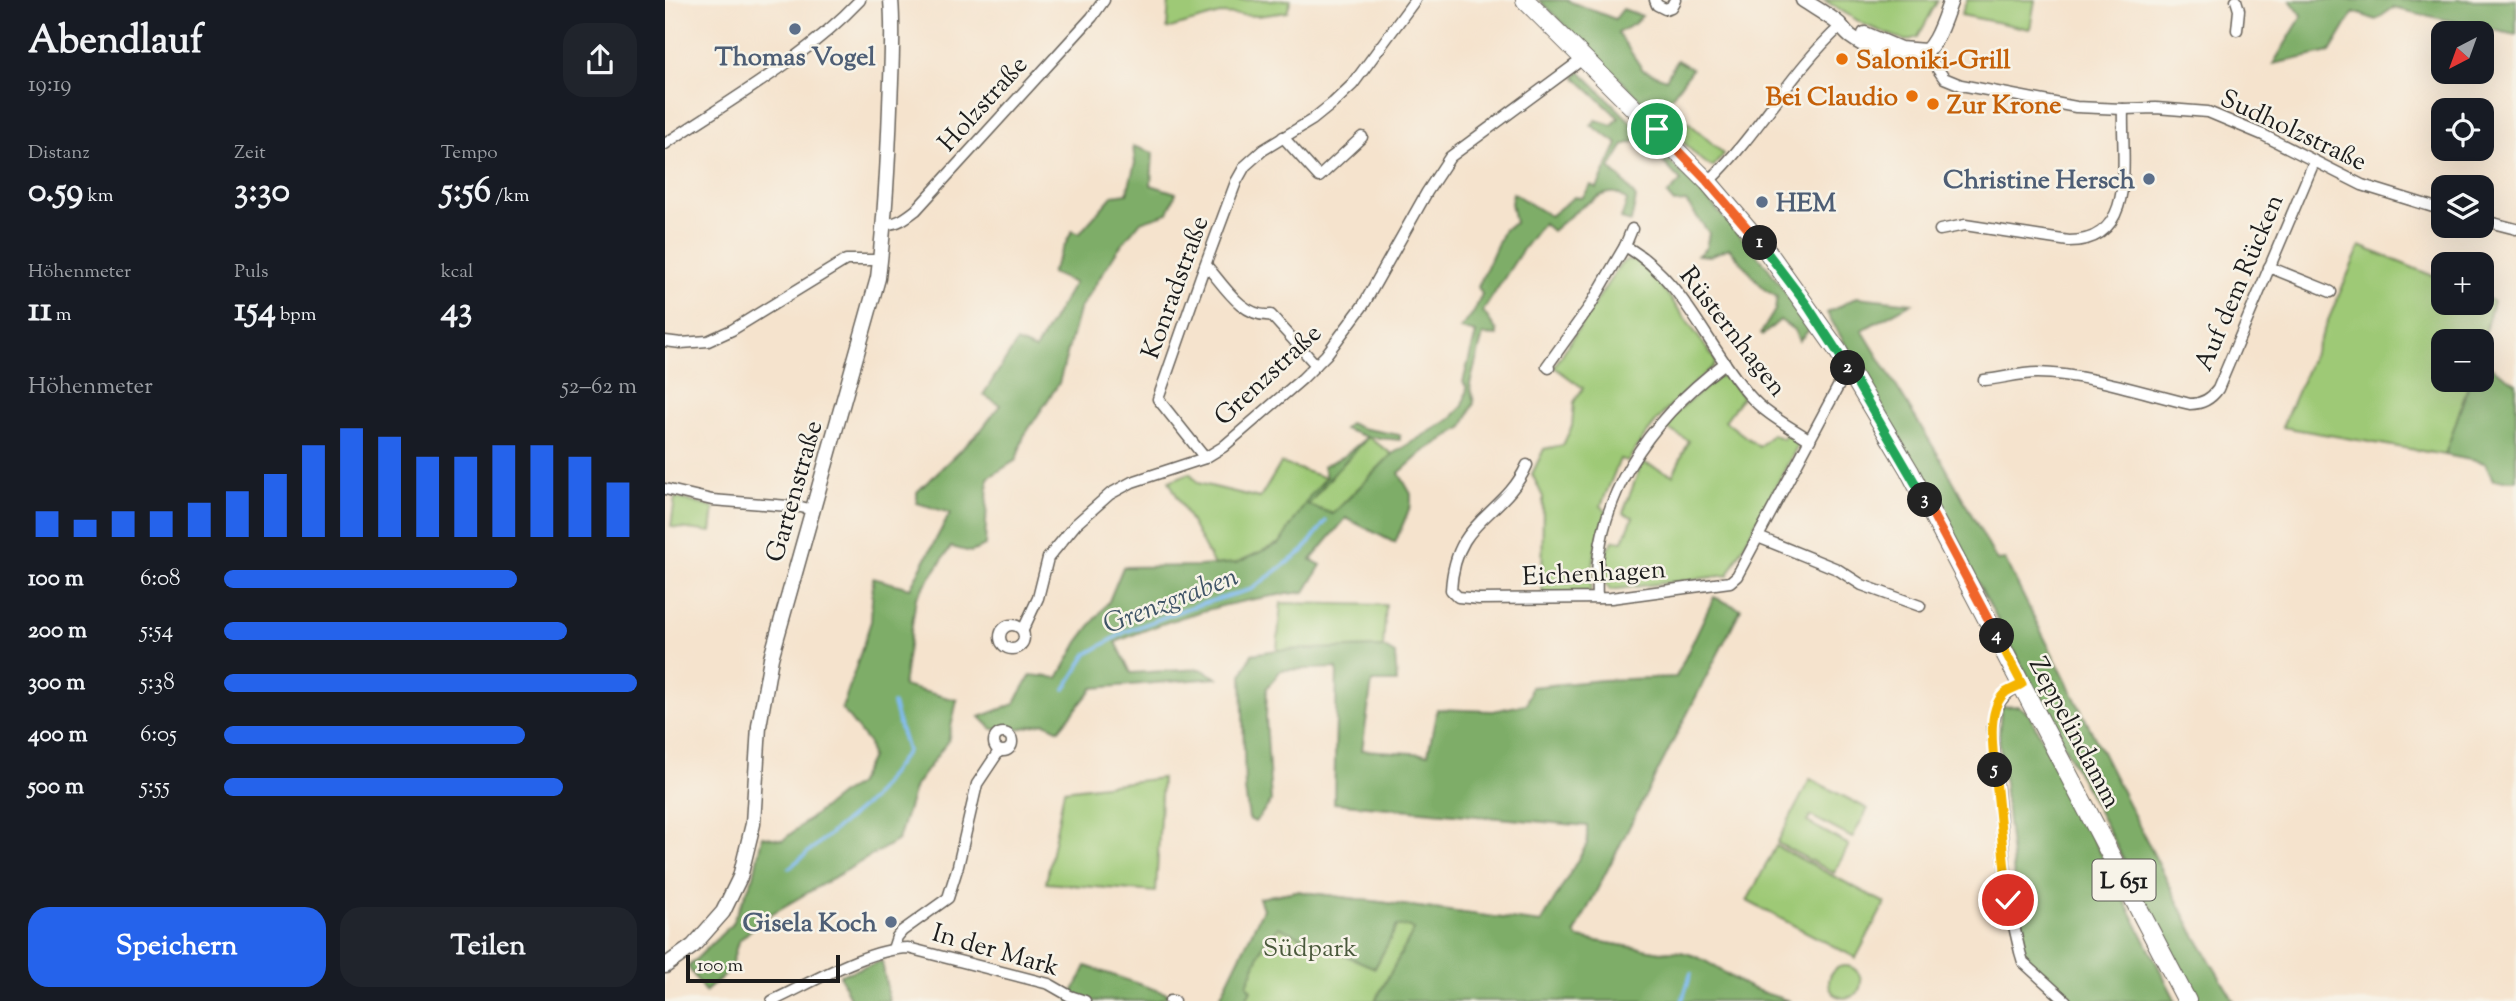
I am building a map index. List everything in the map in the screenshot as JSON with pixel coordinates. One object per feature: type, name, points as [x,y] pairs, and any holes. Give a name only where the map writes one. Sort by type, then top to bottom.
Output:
[{"type":"main road","name":"Zeppelindamm","points":[[1525,0],[1707,181],[1767,251],[1807,305],[1909,470],[2187,1001]]},
{"type":"street","points":[[665,144],[801,53],[860,0]]},
{"type":"street","name":"Gartenstraße","points":[[665,966],[692,946],[723,912],[740,877],[753,824],[763,695],[771,658],[874,297],[884,224],[892,52],[891,0]]},
{"type":"street","name":"Holzstraße","points":[[884,224],[905,219],[916,210],[1092,17],[1104,0]]},
{"type":"street","name":"Konradstraße","points":[[1205,458],[1158,399],[1236,182],[1254,156],[1312,120],[1353,84],[1415,0]]},
{"type":"street","points":[[1655,0],[1657,5],[1665,9],[1671,7],[1675,0]]},
{"type":"street","points":[[1803,0],[1841,26],[1848,35],[1890,57],[1916,59],[1933,44],[1951,0]]},
{"type":"street","points":[[2236,0],[2239,10],[2237,30]]},
{"type":"street","points":[[1707,181],[1731,157],[1815,50],[1841,26]]},
{"type":"street","name":"Sudholzstraße","points":[[1925,51],[1944,78],[1961,85],[2077,107],[2208,112],[2263,135],[2362,185],[2431,206]]},
{"type":"street","name":"Grenzstraße","points":[[1023,630],[1038,598],[1048,558],[1076,524],[1110,494],[1132,482],[1205,458],[1241,432],[1316,365],[1364,304],[1427,192],[1450,157],[1584,58]]},
{"type":"street","points":[[1940,230],[1965,225],[2069,241],[2096,236],[2110,225],[2120,206],[2123,109]]},
{"type":"street","points":[[1283,137],[1319,177],[1362,137]]},
{"type":"street","name":"Auf dem Rücken","points":[[1984,380],[2021,373],[2065,375],[2190,404],[2210,398],[2218,389],[2314,162]]},
{"type":"street","points":[[2494,223],[2516,229]]},
{"type":"street","points":[[1549,368],[1547,366],[1590,306],[1632,229]]},
{"type":"street","name":"Rüsternhagen","points":[[1625,246],[1644,257],[1663,276],[1686,304],[1749,395],[1760,406],[1810,440]]},
{"type":"street","points":[[665,341],[708,341],[732,330],[846,260],[880,260]]},
{"type":"street","points":[[1206,265],[1244,308],[1261,316],[1271,315],[1316,365]]},
{"type":"street","points":[[2269,267],[2331,292]]},
{"type":"street","points":[[1597,598],[1600,552],[1623,478],[1635,456],[1663,418],[1725,363]]},
{"type":"street","points":[[1852,374],[1840,383],[1758,537],[1837,569],[1862,585],[1920,606]]},
{"type":"street","name":"Eichenhagen","points":[[1527,465],[1514,487],[1476,523],[1459,548],[1454,562],[1451,590],[1458,597],[1597,598],[1705,587],[1733,581],[1758,537]]},
{"type":"street","points":[[665,489],[712,500],[813,510]]},
{"type":"street","points":[[2022,684],[2004,694],[1997,706],[1992,729],[2008,900],[2024,962],[2066,1001]]},
{"type":"street","name":"In der Mark","points":[[893,948],[902,930],[948,898],[977,784],[999,751]]},
{"type":"street","name":"In der Mark","points":[[772,1001],[873,954],[893,948],[925,951],[1049,984],[1085,1001]]},
{"type":"green space","points":[[1169,0],[1291,0],[1287,12],[1258,16],[1220,14],[1167,29]]},
{"type":"green space","points":[[1539,0],[1566,0],[1615,19],[1623,9],[1642,16],[1618,33],[1643,70],[1666,79],[1677,60],[1692,69],[1670,99],[1660,97],[1649,108]]},
{"type":"green space","points":[[1824,0],[1938,0],[1918,37],[1906,41],[1865,25]]},
{"type":"green space","points":[[1967,0],[2035,0],[2030,29],[1961,15]]},
{"type":"green space","points":[[2290,0],[2516,0],[2516,35],[2494,30],[2494,21],[2452,21],[2393,8],[2376,20],[2354,12],[2330,52],[2273,64],[2302,16]]},
{"type":"green space","points":[[1580,71],[1711,203],[1766,265],[1811,328],[1799,341],[1794,330],[1780,320],[1763,335],[1761,333],[1775,310],[1777,297],[1765,290],[1729,248],[1710,256],[1698,255],[1706,248],[1709,233],[1686,202],[1674,203],[1667,195],[1681,181],[1641,139],[1624,145],[1610,168],[1636,198],[1631,222],[1621,219],[1627,201],[1621,195],[1603,195],[1583,206],[1552,231],[1543,223],[1521,252],[1483,311],[1497,331],[1497,336],[1483,335],[1470,384],[1474,403],[1463,427],[1423,452],[1399,473],[1411,494],[1411,505],[1395,543],[1346,518],[1311,560],[1321,565],[1305,592],[1208,610],[1116,642],[1131,673],[1201,669],[1217,678],[1093,688],[1059,730],[1045,723],[1014,730],[992,729],[980,717],[1014,704],[1031,675],[1058,678],[1078,642],[1109,601],[1123,567],[1236,563],[1280,543],[1310,496],[1326,478],[1323,466],[1344,456],[1367,437],[1344,429],[1349,423],[1361,428],[1400,435],[1400,440],[1368,437],[1336,471],[1308,505],[1333,514],[1392,454],[1449,420],[1463,406],[1467,388],[1463,382],[1476,333],[1460,329],[1474,312],[1482,294],[1478,287],[1504,229],[1515,223],[1511,203],[1513,193],[1550,216],[1574,197],[1582,198],[1591,185],[1597,188],[1618,144],[1591,125],[1596,120],[1612,125],[1619,118],[1575,77]]},
{"type":"green space","points":[[1660,97],[1724,154],[1713,167],[1701,160],[1649,108]]},
{"type":"green space","points":[[1133,146],[1153,153],[1151,185],[1176,193],[1168,213],[1140,222],[1118,249],[1079,310],[1059,383],[1024,436],[1016,460],[988,478],[985,546],[971,552],[951,547],[916,598],[903,686],[957,700],[948,741],[915,786],[898,840],[761,920],[738,942],[730,970],[705,992],[688,967],[731,925],[754,876],[762,836],[783,840],[841,794],[857,785],[871,757],[869,744],[842,709],[871,621],[873,578],[910,588],[950,513],[917,503],[917,492],[981,430],[1000,405],[983,395],[1017,342],[1035,350],[1074,283],[1051,273],[1072,231],[1079,234],[1113,195],[1127,193],[1135,163]]},
{"type":"green space","points":[[2360,246],[2431,275],[2431,315],[2489,315],[2486,329],[2431,329],[2431,392],[2466,392],[2445,455],[2282,427]]},
{"type":"green space","points":[[1626,260],[1636,260],[1652,273],[1716,361],[1656,422],[1628,461],[1620,459],[1601,506],[1607,511],[1596,545],[1590,593],[1542,594],[1543,497],[1532,474],[1544,449],[1563,445],[1572,426],[1574,402],[1583,388],[1554,367],[1619,266]]},
{"type":"green space","points":[[1857,297],[1912,303],[1862,330],[1945,466],[1997,561],[2005,560],[2193,932],[2234,1001],[2198,1001],[1922,476],[1827,313]]},
{"type":"green space","points":[[2494,369],[2516,383],[2516,480],[2493,480],[2485,463],[2445,455],[2466,392],[2494,392]]},
{"type":"green space","points":[[1724,376],[1743,396],[1725,421],[1759,447],[1772,434],[1783,439],[1787,432],[1798,439],[1798,445],[1728,575],[1610,590],[1602,578],[1607,550],[1614,540],[1623,541],[1633,517],[1623,513],[1642,462],[1673,475],[1689,441],[1664,427],[1680,409],[1718,377]]},
{"type":"green space","points":[[1368,437],[1392,454],[1333,514],[1307,506],[1336,471]]},
{"type":"green space","points":[[1281,463],[1326,478],[1310,496],[1280,543],[1236,564],[1214,565],[1169,481],[1190,473],[1198,483],[1260,498]]},
{"type":"green space","points":[[675,497],[714,508],[711,532],[671,527]]},
{"type":"green space","points":[[1714,597],[1741,609],[1575,933],[1578,938],[1695,956],[1748,987],[1790,1001],[1375,1001],[1414,930],[1397,926],[1375,968],[1278,927],[1275,934],[1267,935],[1247,985],[1251,990],[1245,1001],[1219,999],[1263,909],[1259,898],[1296,891],[1541,923],[1587,844],[1587,826],[1334,803],[1337,668],[1281,670],[1267,688],[1271,802],[1255,822],[1249,819],[1245,790],[1242,675],[1252,654],[1277,650],[1383,647],[1395,654],[1397,682],[1372,682],[1362,750],[1428,754],[1437,709],[1493,711],[1527,704],[1531,687],[1676,677]]},
{"type":"green space","points":[[1281,603],[1386,605],[1383,647],[1277,650]]},
{"type":"green space","points":[[2019,706],[2029,714],[2176,1001],[2073,1001],[2030,965],[2021,942],[1999,737],[2001,707]]},
{"type":"green space","points":[[1162,778],[1156,892],[1046,883],[1064,790]]},
{"type":"green space","points":[[1810,779],[1868,809],[1852,838],[1811,816],[1807,822],[1849,845],[1834,873],[1777,843]]},
{"type":"green space","points":[[1776,846],[1885,903],[1856,958],[1747,901]]},
{"type":"green space","name":"Südpark","points":[[1296,891],[1576,928],[1578,938],[1695,956],[1748,987],[1790,1001],[1230,1001],[1269,896]]},
{"type":"green space","points":[[882,961],[889,1001],[851,1001],[840,975]]},
{"type":"green space","points":[[1086,966],[1171,995],[1158,1001],[1069,1001]]},
{"type":"green space","points":[[1845,966],[1856,971],[1861,982],[1856,993],[1845,998],[1834,993],[1829,982],[1834,971]]},
{"type":"waterway","name":"Grenzgraben","points":[[1065,689],[1087,654],[1125,632],[1188,608],[1252,589],[1303,551],[1326,521]]},
{"type":"waterway","points":[[789,868],[872,799],[907,751],[893,704]]},
{"type":"waterway","points":[[1682,1001],[1691,973]]},
{"type":"place","name":"Thomas Vogel","points":[[795,29]]},
{"type":"place","name":"Saloniki-Grill","points":[[1842,59]]},
{"type":"place","name":"Bei Claudio","points":[[1912,96]]},
{"type":"place","name":"Zur Krone","points":[[1933,104]]},
{"type":"place","name":"Christine Hersch","points":[[2149,179]]},
{"type":"place","name":"HEM","points":[[1762,202]]},
{"type":"place","name":"Gisela Koch","points":[[891,922]]},
{"type":"route","points":[[1657,129],[1707,181],[1767,251],[1838,351],[1909,470],[2022,684],[2004,694],[1997,706],[1992,729],[2008,900]]}]
